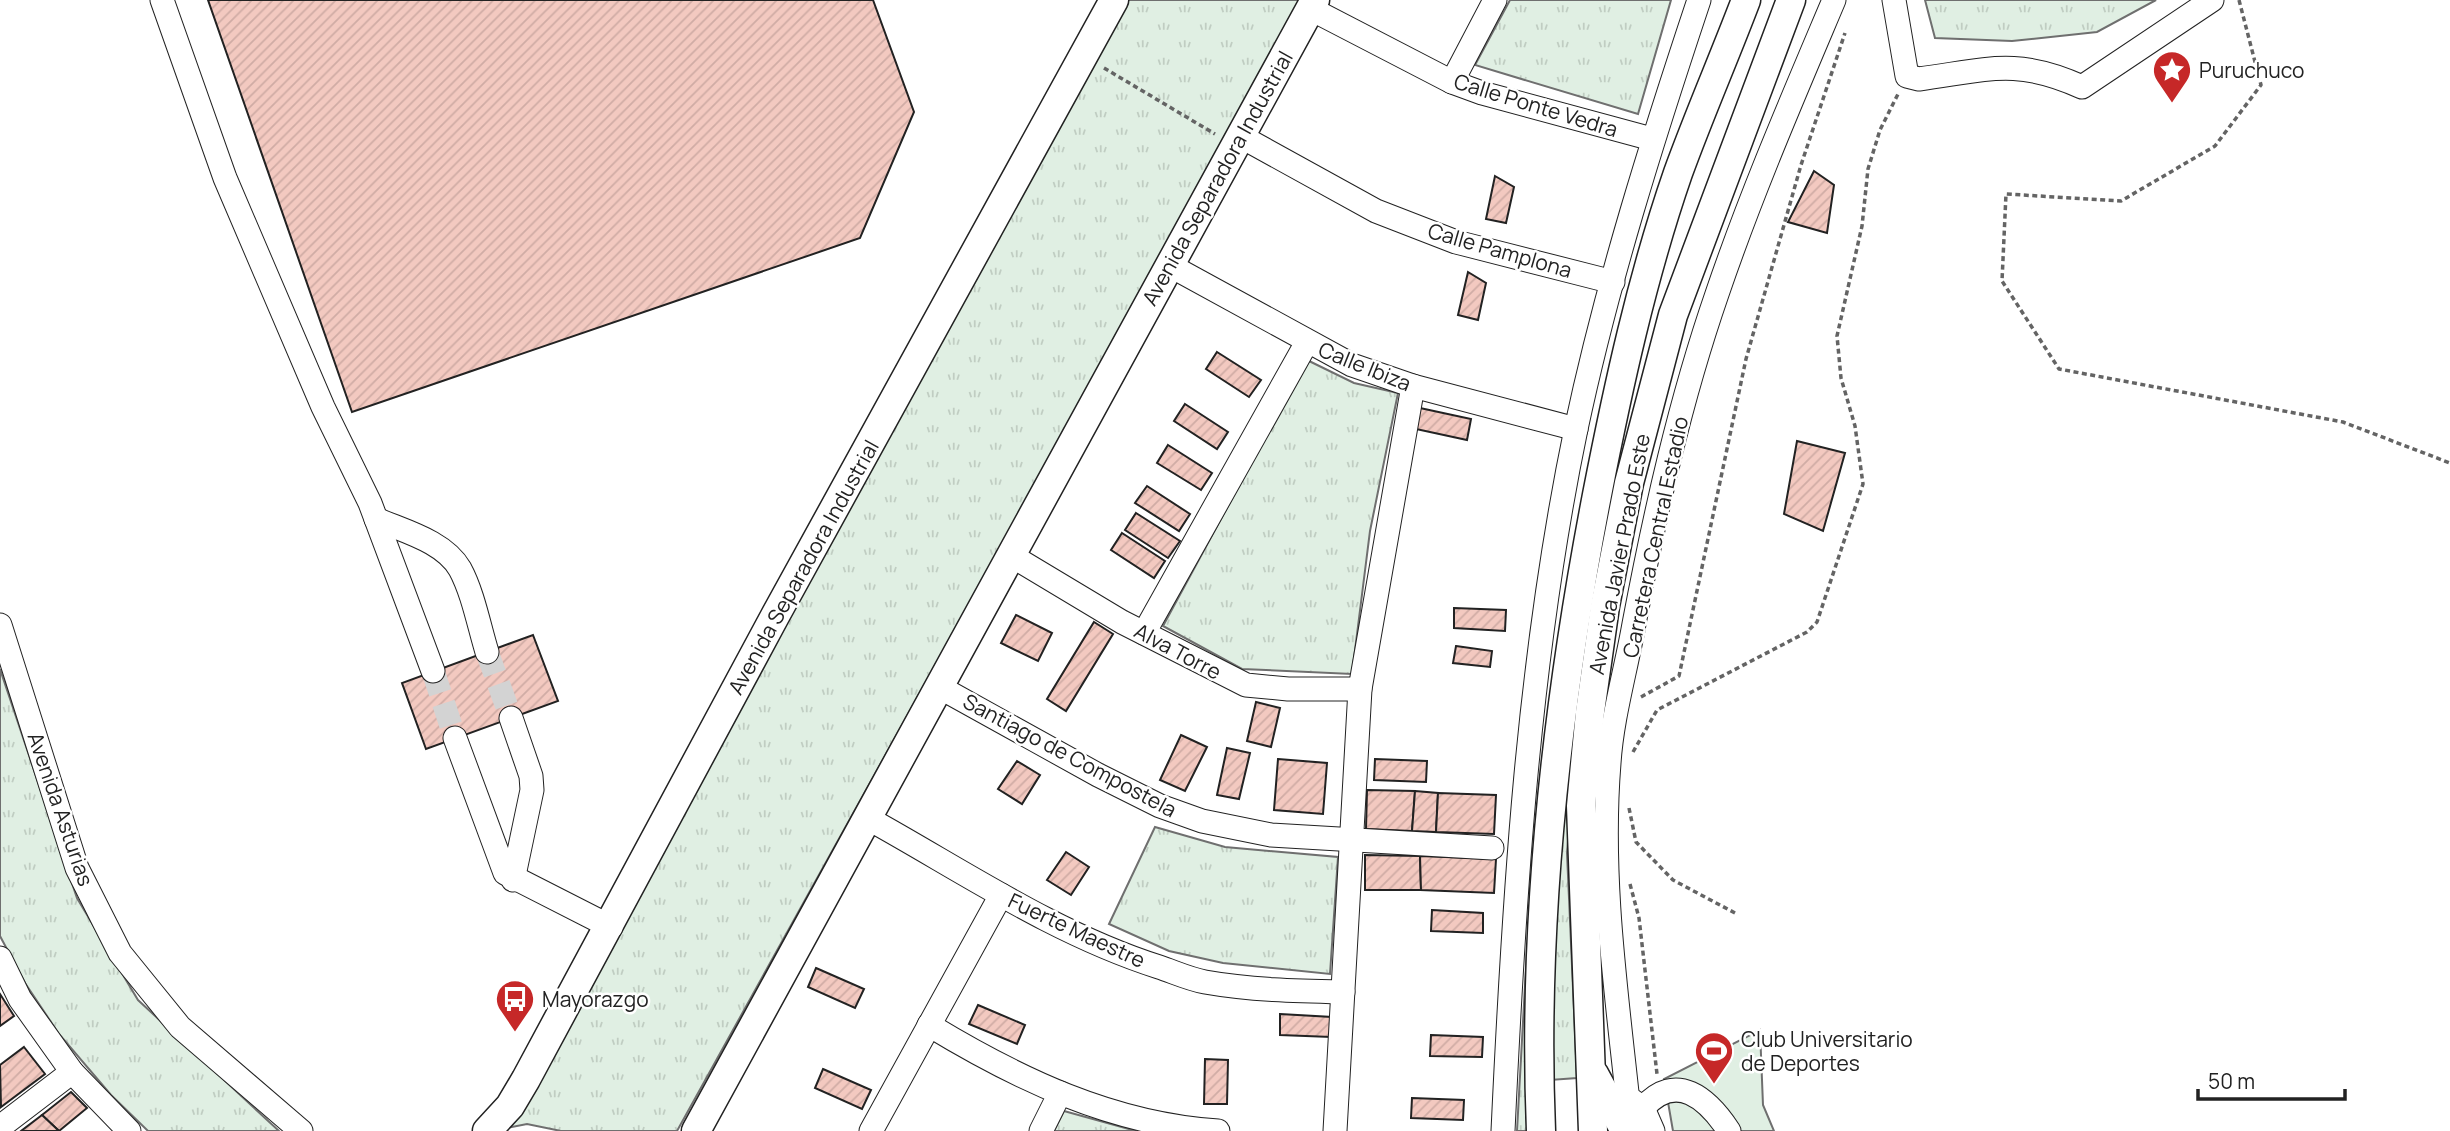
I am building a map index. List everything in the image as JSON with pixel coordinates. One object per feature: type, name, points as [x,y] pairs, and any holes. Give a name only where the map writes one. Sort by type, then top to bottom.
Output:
[{"type":"main road","name":"Avenida Separadora Industrial","points":[[487,1131],[510,1106],[611,926],[775,616],[1114,0]]},
{"type":"main road","name":"Avenida Javier Prado Este","points":[[1541,1131],[1538,1058],[1545,901],[1555,756],[1576,602],[1636,316],[1678,174],[1746,0]]},
{"type":"main road","name":"Avenida Javier Prado Este","points":[[1594,1131],[1581,806],[1590,712],[1605,606],[1629,483],[1673,315],[1791,0]]},
{"type":"main road","name":"Avenida Separadora Industrial","points":[[696,1131],[1313,4]]},
{"type":"main road","points":[[1590,1066],[1625,1131]]},
{"type":"street","points":[[162,0],[225,178],[323,407],[376,519],[433,671]]},
{"type":"street","points":[[1452,82],[1495,0]]},
{"type":"street","points":[[1503,1131],[1518,847],[1534,687],[1576,429],[1612,282],[1652,139],[1699,0]]},
{"type":"street","name":"Carretera Central Estadio","points":[[1653,1131],[1641,1101],[1611,949],[1605,842],[1609,760],[1633,630],[1678,425],[1716,296],[1759,177],[1834,0]]},
{"type":"street","points":[[1894,0],[1907,76],[1919,79],[2010,67],[2048,72],[2082,87],[2212,0]]},
{"type":"street","name":"Calle Ponte Vedra","points":[[1313,4],[1452,82],[1482,93],[1652,139]]},
{"type":"street","name":"Calle Pamplona","points":[[1238,141],[1376,211],[1456,242],[1612,282]]},
{"type":"street","name":"Calle Ibiza","points":[[1169,265],[1352,365],[1413,386],[1576,429]]},
{"type":"street","points":[[1144,633],[1307,342]]},
{"type":"street","points":[[1335,1131],[1360,689],[1413,386]]},
{"type":"street","points":[[376,519],[429,542],[454,561],[460,569],[487,652]]},
{"type":"street","name":"Alva Torre","points":[[1012,556],[1144,633],[1226,677],[1253,688],[1360,689]]},
{"type":"street","name":"Avenida Asturias","points":[[0,625],[77,869],[120,953],[180,1027],[298,1130]]},
{"type":"street","name":"Santiago de Compostela","points":[[940,688],[1098,775],[1202,821],[1271,835],[1492,848]]},
{"type":"street","points":[[511,718],[531,776],[532,790],[513,880]]},
{"type":"street","points":[[455,738],[505,873],[513,880],[611,926]]},
{"type":"street","name":"Fuerte Maestre","points":[[869,818],[1001,895],[1097,944],[1203,981],[1270,990],[1343,992]]},
{"type":"street","points":[[871,1131],[1001,895]]},
{"type":"street","points":[[0,958],[20,999],[72,1072],[129,1131]]},
{"type":"street","points":[[929,1025],[993,1063],[1059,1093],[1127,1116],[1182,1130],[1218,1131]]},
{"type":"street","points":[[0,1127],[72,1072]]},
{"type":"street","points":[[1641,1101],[1666,1091],[1694,1092],[1708,1103],[1730,1131]]},
{"type":"street","points":[[1041,1131],[1059,1093]]},
{"type":"street","name":"Carretera Central Estadio","points":[[1631,1131],[1641,1101]]},
{"type":"path","points":[[2239,0],[2261,85],[2215,146],[2120,201],[2006,194],[2003,281],[2059,369],[2343,422],[2450,463]]},
{"type":"path","points":[[1639,708],[1641,694],[1679,676],[1746,359],[1801,165],[1847,25]]},
{"type":"path","points":[[1083,55],[1238,141]]},
{"type":"path","points":[[1633,734],[1630,760],[1633,748],[1657,710],[1807,632],[1817,622],[1863,484],[1855,426],[1841,378],[1837,337],[1862,226],[1868,169],[1880,130],[1907,76]]},
{"type":"path","points":[[1627,796],[1636,842],[1673,880],[1735,913]]},
{"type":"path","points":[[1625,808],[1625,819]]},
{"type":"path","points":[[1629,881],[1639,918],[1658,1070],[1641,1101]]},
{"type":"green space","points":[[1114,0],[1304,0],[677,1131],[561,1131],[527,1124],[507,1128]]},
{"type":"green space","points":[[1510,0],[1671,0],[1638,114],[1475,65]]},
{"type":"green space","points":[[1925,0],[2156,0],[2097,32],[2012,41],[1935,38]]},
{"type":"green space","points":[[1307,360],[1354,383],[1398,393],[1370,531],[1352,674],[1242,669],[1163,626]]},
{"type":"green space","points":[[0,669],[77,898],[138,1000],[279,1131],[148,1131],[111,1095],[59,1034],[25,983],[0,936]]},
{"type":"green space","points":[[1569,743],[1576,745],[1567,853],[1577,1078],[1550,1080],[1559,850]]},
{"type":"green space","points":[[1155,827],[1225,847],[1338,857],[1330,974],[1223,963],[1169,951],[1109,924]]},
{"type":"green space","points":[[1540,893],[1533,1131],[1517,1131],[1527,949]]},
{"type":"green space","name":"Club Universitario de Deportes","points":[[1760,1030],[1763,1105],[1774,1131],[1673,1131],[1664,1079]]},
{"type":"green space","points":[[1064,1111],[1136,1131],[1054,1131]]},
{"type":"building","points":[[208,0],[873,0],[914,112],[860,238],[352,412]]},
{"type":"building","points":[[1814,171],[1834,185],[1827,233],[1788,222]]},
{"type":"building","points":[[1495,176],[1514,187],[1506,223],[1486,219]]},
{"type":"building","points":[[1468,272],[1486,283],[1478,320],[1458,315]]},
{"type":"building","points":[[1217,352],[1261,380],[1249,397],[1206,369]]},
{"type":"building","points":[[1185,404],[1228,432],[1217,449],[1174,421]]},
{"type":"building","points":[[1420,408],[1471,419],[1467,440],[1416,429]]},
{"type":"building","points":[[1797,441],[1845,453],[1823,531],[1784,514]]},
{"type":"building","points":[[1168,445],[1212,473],[1201,490],[1157,463]]},
{"type":"building","points":[[1147,486],[1190,514],[1179,531],[1135,503]]},
{"type":"building","points":[[1136,513],[1180,541],[1168,558],[1125,530]]},
{"type":"building","points":[[1122,533],[1165,561],[1154,578],[1111,550]]},
{"type":"building","points":[[1454,608],[1506,610],[1505,631],[1454,628]]},
{"type":"building","points":[[1016,615],[1052,633],[1038,661],[1001,643]]},
{"type":"building","points":[[1094,622],[1113,634],[1066,711],[1047,699]]},
{"type":"building","points":[[533,635],[558,701],[426,749],[402,683]]},
{"type":"building","points":[[1456,646],[1492,651],[1490,667],[1453,663]]},
{"type":"building","points":[[1256,702],[1280,708],[1271,747],[1247,741]]},
{"type":"building","points":[[1181,735],[1207,747],[1185,791],[1160,780]]},
{"type":"building","points":[[1227,748],[1250,753],[1239,799],[1217,795]]},
{"type":"building","points":[[1278,759],[1327,763],[1323,814],[1274,810]]},
{"type":"building","points":[[1375,759],[1427,761],[1426,782],[1374,780]]},
{"type":"building","points":[[1017,761],[1040,775],[1022,804],[998,789]]},
{"type":"building","points":[[1367,790],[1415,791],[1412,831],[1366,829]]},
{"type":"building","points":[[1415,791],[1438,793],[1436,832],[1412,831]]},
{"type":"building","points":[[1438,793],[1496,795],[1494,834],[1436,832]]},
{"type":"building","points":[[1066,852],[1089,867],[1071,895],[1047,880]]},
{"type":"building","points":[[1365,855],[1420,856],[1421,890],[1365,890]]},
{"type":"building","points":[[1420,856],[1496,859],[1494,893],[1421,890]]},
{"type":"building","points":[[1432,910],[1483,913],[1483,933],[1431,931]]},
{"type":"building","points":[[816,968],[864,989],[855,1008],[808,987]]},
{"type":"building","points":[[0,994],[14,1016],[0,1026]]},
{"type":"building","points":[[978,1005],[1025,1025],[1017,1044],[969,1024]]},
{"type":"building","points":[[1280,1014],[1332,1017],[1331,1037],[1280,1035]]},
{"type":"building","points":[[1431,1035],[1483,1037],[1482,1057],[1430,1056]]},
{"type":"building","points":[[24,1047],[45,1074],[1,1107],[0,1065]]},
{"type":"building","points":[[1205,1059],[1228,1060],[1227,1104],[1204,1104]]},
{"type":"building","points":[[823,1069],[871,1090],[862,1109],[815,1088]]},
{"type":"building","points":[[71,1092],[87,1108],[59,1131],[42,1115]]},
{"type":"building","points":[[1412,1098],[1464,1100],[1463,1120],[1411,1118]]},
{"type":"building","points":[[42,1115],[59,1131],[21,1131]]},
{"type":"tunnel","points":[[487,652],[511,718]]},
{"type":"tunnel","points":[[433,671],[455,738]]},
{"type":"place","name":"Puruchuco","points":[[2172,104]]},
{"type":"place","name":"Mayorazgo","points":[[515,1033]]},
{"type":"place","name":"Club Universitario de Deportes","points":[[1714,1085]]}]
